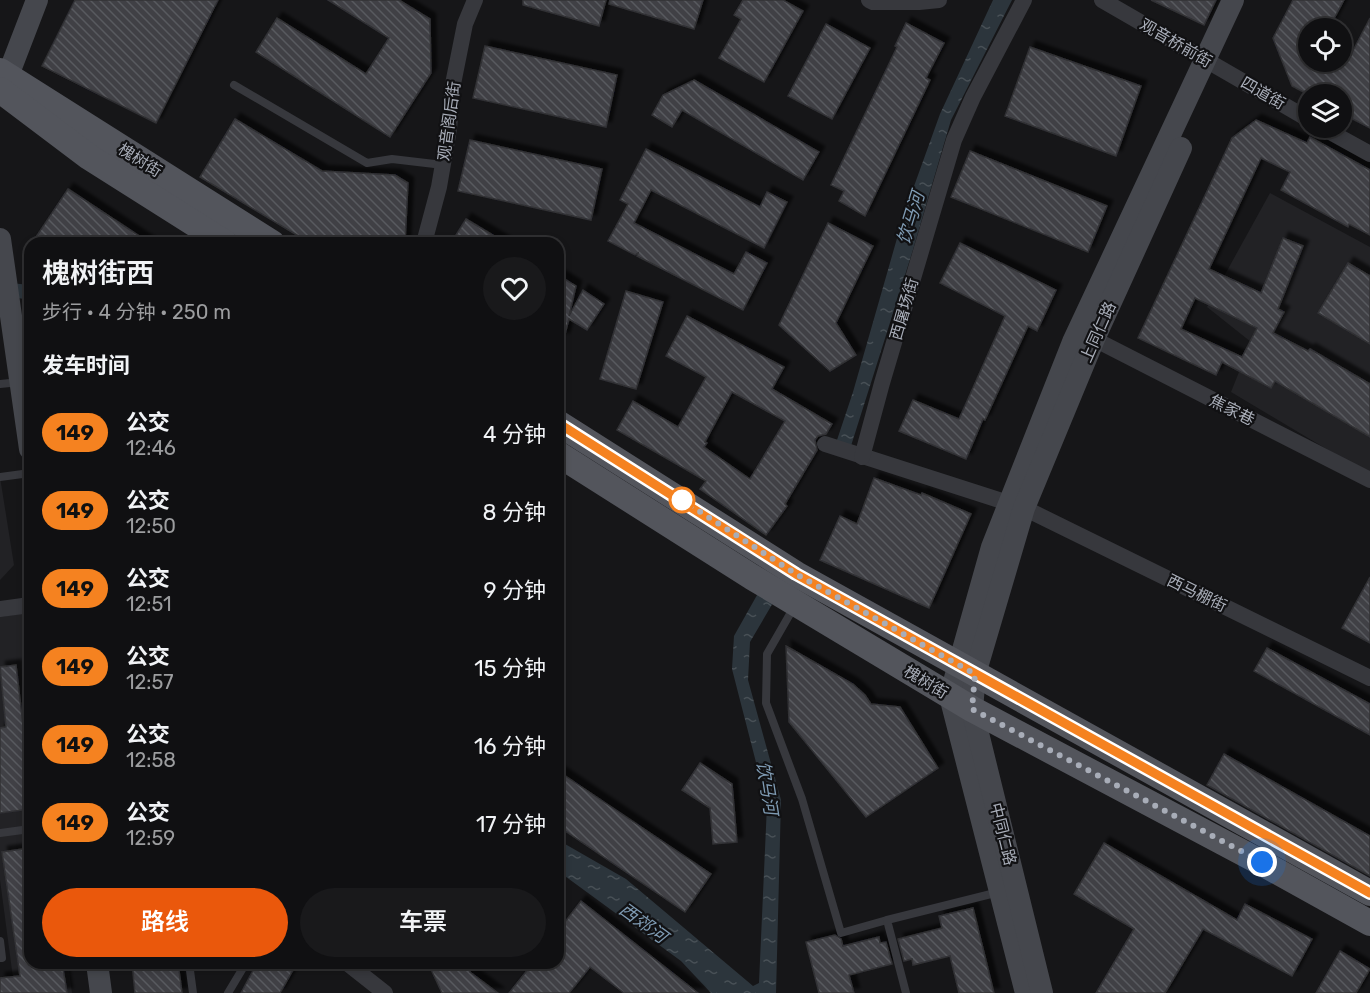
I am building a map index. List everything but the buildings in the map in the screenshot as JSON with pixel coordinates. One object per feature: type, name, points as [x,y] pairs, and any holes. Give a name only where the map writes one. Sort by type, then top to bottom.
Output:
[{"type":"main road","name":"槐树街","points":[[2,86],[89,158],[215,237]]},
{"type":"main road","name":"槐树街","points":[[2,86],[263,237]]},
{"type":"main road","name":"槐树街","points":[[564,427],[796,574],[1370,893]]},
{"type":"main road","name":"槐树街","points":[[564,458],[796,603],[972,709],[1262,862],[1370,923]]},
{"type":"street","points":[[2,86],[37,0]]},
{"type":"street","name":"观音阁后街","points":[[425,237],[443,165],[453,84],[465,24],[475,0]]},
{"type":"street","points":[[869,0],[873,2],[939,0]]},
{"type":"street","name":"西屠场街","points":[[862,457],[954,140],[973,97],[1024,0]]},
{"type":"street","name":"观音桥前街","points":[[1102,0],[1212,64]]},
{"type":"street","points":[[825,444],[1017,506],[1073,342],[1212,64],[1233,0]]},
{"type":"street","name":"上同仁路","points":[[967,670],[1017,506],[1094,339],[1212,64],[1250,0]]},
{"type":"street","name":"四道街","points":[[1212,64],[1298,113]]},
{"type":"street","points":[[1341,138],[1370,154]]},
{"type":"street","points":[[0,239],[8,303],[10,383],[24,429]]},
{"type":"street","name":"焦家巷","points":[[1094,339],[1370,480]]},
{"type":"street","name":"西马棚街","points":[[1017,506],[1370,678]]},
{"type":"street","points":[[0,609],[24,606]]},
{"type":"street","points":[[967,670],[950,696],[1026,993]]},
{"type":"street","name":"中同仁路","points":[[967,670],[972,709],[1042,993]]},
{"type":"street","points":[[98,969],[101,993]]},
{"type":"street","points":[[355,969],[385,993]]},
{"type":"lane","points":[[234,85],[367,163],[392,159],[443,165]]},
{"type":"lane","points":[[0,477],[24,474]]},
{"type":"lane","points":[[796,603],[767,654],[766,704],[802,799],[841,933],[1000,891]]},
{"type":"lane","points":[[0,832],[24,830]]},
{"type":"lane","points":[[887,920],[906,993]]},
{"type":"lane","points":[[0,941],[2,958],[0,958]]},
{"type":"lane","points":[[190,969],[193,993]]},
{"type":"lane","points":[[228,993],[242,969]]},
{"type":"shaded area","points":[[1270,193],[1370,247],[1370,475],[1231,392],[1251,342],[1207,307]]},
{"type":"shaded area","points":[[0,477],[14,565],[0,580]]},
{"type":"shaded area","points":[[24,613],[24,969],[69,969],[72,993],[15,993],[0,880],[0,617]]},
{"type":"water","name":"饮马河","points":[[993,0],[1012,0],[951,120],[850,449],[836,443],[904,214],[940,114]]},
{"type":"water","points":[[0,282],[24,284],[24,299],[0,295]]},
{"type":"water","points":[[761,588],[777,596],[750,642],[748,680],[781,800],[776,993],[711,993],[681,961],[564,875],[564,843],[626,879],[753,986],[759,983],[767,805],[732,669],[734,636]]},
{"type":"bus line","name":"149","points":[[564,427],[796,574],[1370,893]]},
{"type":"route","points":[[682,500],[796,574],[975,674],[972,709],[1262,862]]},
{"type":"water label","name":"西郊河","points":[[643,923]]}]
